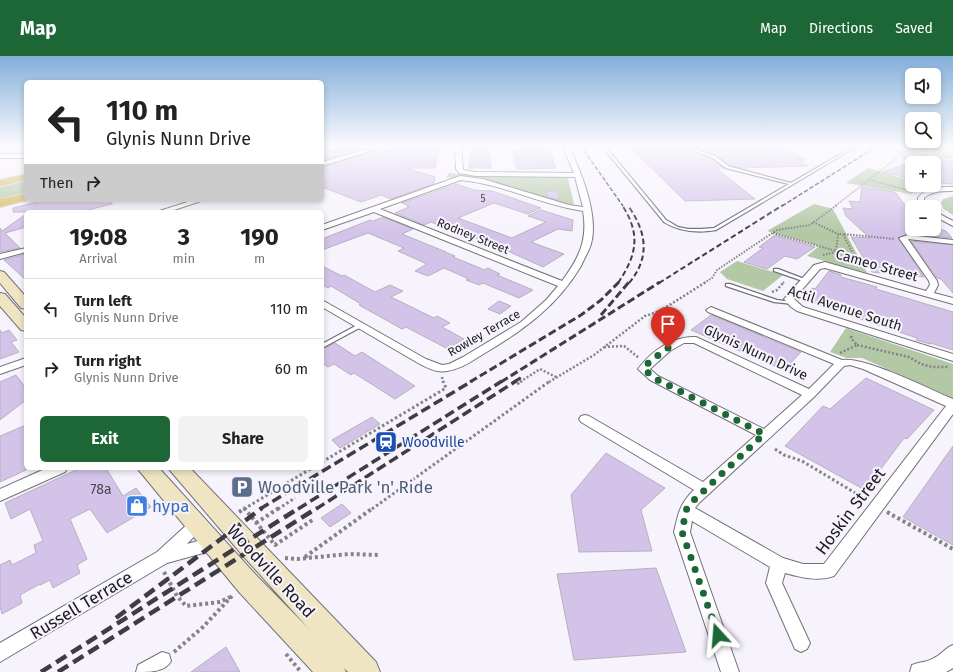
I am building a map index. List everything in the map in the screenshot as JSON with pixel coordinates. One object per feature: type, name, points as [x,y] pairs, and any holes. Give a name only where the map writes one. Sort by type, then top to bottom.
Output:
[{"type":"highway","points":[[0,200],[24,196]]},
{"type":"highway","points":[[0,203],[24,197]]},
{"type":"main road","points":[[0,275],[24,303]]},
{"type":"main road","points":[[0,297],[24,325]]},
{"type":"main road","name":"Woodville Road","points":[[149,470],[248,584],[332,672]]},
{"type":"main road","name":"Woodville Road","points":[[180,470],[225,521],[366,672]]},
{"type":"street","points":[[324,227],[463,175],[576,174]]},
{"type":"street","name":"Rowley Terrace","points":[[442,368],[460,363],[531,320],[564,285],[572,274],[588,242],[588,210],[576,174]]},
{"type":"street","points":[[463,175],[568,207],[588,210]]},
{"type":"street","points":[[921,200],[924,194],[936,190],[953,188]]},
{"type":"street","points":[[167,210],[194,202]]},
{"type":"street","name":"Rodney Street","points":[[373,209],[564,285]]},
{"type":"street","points":[[941,217],[953,224]]},
{"type":"street","points":[[929,294],[934,285],[933,281],[903,238],[908,237],[953,242]]},
{"type":"street","points":[[0,257],[24,251]]},
{"type":"street","name":"Cameo Street","points":[[793,303],[789,299],[817,267],[823,265],[864,274],[953,301]]},
{"type":"street","name":"Actil Avenue South","points":[[793,303],[800,309],[953,358]]},
{"type":"street","points":[[324,304],[431,366],[442,368]]},
{"type":"street","points":[[711,310],[837,362],[851,362],[868,367],[953,405]]},
{"type":"street","name":"Glynis Nunn Drive","points":[[644,369],[649,362],[678,341],[687,339],[696,340],[810,394]]},
{"type":"street","points":[[0,371],[24,362]]},
{"type":"street","points":[[730,672],[682,532],[686,510],[694,500],[764,434],[810,394],[837,362]]},
{"type":"street","points":[[644,369],[654,378],[764,434]]},
{"type":"street","name":"Hoskin Street","points":[[686,510],[779,564],[803,572],[828,571],[876,505],[953,405]]},
{"type":"street","points":[[585,419],[705,490]]},
{"type":"street","points":[[0,495],[56,470]]},
{"type":"street","name":"Russell Terrace","points":[[163,564],[196,525]]},
{"type":"street","name":"Russell Terrace","points":[[0,653],[163,564],[212,544]]},
{"type":"street","points":[[779,564],[774,583],[801,643]]},
{"type":"street","points":[[919,672],[936,667],[949,660],[953,654]]},
{"type":"street","points":[[145,672],[162,660]]},
{"type":"lane","points":[[626,174],[665,221],[674,227],[688,231],[715,229],[809,174]]},
{"type":"lane","points":[[753,174],[792,184]]},
{"type":"lane","points":[[776,270],[805,280]]},
{"type":"lane","name":"Actil Avenue South","points":[[728,285],[776,301],[793,303]]},
{"type":"lane","points":[[324,345],[361,325]]},
{"type":"path","points":[[305,557],[556,377],[604,347],[645,316],[660,311],[712,278],[717,270],[778,230],[810,224],[876,174]]},
{"type":"path","points":[[869,179],[889,186],[924,194]]},
{"type":"path","points":[[813,222],[838,234]]},
{"type":"path","points":[[773,233],[836,252]]},
{"type":"path","points":[[864,274],[843,234],[903,240]]},
{"type":"path","points":[[854,326],[851,338],[856,345]]},
{"type":"path","points":[[837,362],[846,349],[856,345],[909,357],[921,364],[932,367],[953,367]]},
{"type":"path","points":[[604,347],[624,346],[638,356],[644,369]]},
{"type":"path","points":[[324,461],[446,388],[443,384],[442,368]]},
{"type":"path","points":[[517,384],[540,369],[556,377]]},
{"type":"path","points":[[775,449],[784,455],[802,461],[953,549]]},
{"type":"path","points":[[225,521],[244,508],[309,470]]},
{"type":"path","points":[[256,523],[295,498]]},
{"type":"path","points":[[244,508],[275,545],[314,519]]},
{"type":"path","points":[[282,558],[296,559],[349,554],[379,555]]},
{"type":"path","points":[[162,660],[203,627],[232,596],[220,602],[186,606],[177,596],[163,564]]},
{"type":"green space","points":[[449,174],[475,176],[563,176],[568,178],[574,204],[569,205],[478,177],[464,176],[446,178]]},
{"type":"green space","points":[[860,174],[887,174],[905,179],[905,192],[913,192],[911,194],[846,183]]},
{"type":"green space","points":[[24,181],[24,193],[0,199],[0,187]]},
{"type":"green space","points":[[953,196],[953,215],[944,209],[941,203],[943,199]]},
{"type":"green space","points":[[814,204],[833,209],[867,273],[807,256],[819,246],[767,231]]},
{"type":"green space","points":[[737,261],[783,275],[763,291],[727,279],[720,272]]},
{"type":"green space","points":[[846,328],[953,364],[953,398],[862,358],[847,358],[830,352]]},
{"type":"building","points":[[324,174],[424,174],[435,177],[434,184],[391,199],[381,195],[361,202],[324,188]]},
{"type":"building","points":[[657,174],[723,174],[755,199],[685,201]]},
{"type":"building","points":[[890,174],[905,174],[905,177]]},
{"type":"building","points":[[941,174],[953,174],[953,184],[941,183]]},
{"type":"building","points":[[457,184],[474,190],[492,191],[541,208],[528,214],[494,203],[458,218],[512,238],[546,222],[528,216],[541,210],[573,220],[572,231],[558,229],[531,242],[564,254],[543,267],[490,243],[460,232],[458,233],[431,222],[424,225],[395,213],[409,207],[402,203]]},
{"type":"building","points":[[862,187],[895,192],[905,205],[905,235],[898,238],[924,277],[872,272],[851,237],[870,238],[846,216],[843,208],[853,209],[849,201],[860,202]]},
{"type":"building","points":[[546,191],[557,191],[560,199],[547,197]]},
{"type":"building","points":[[37,202],[112,202],[112,204],[88,210],[24,210],[24,212],[13,212],[13,208]]},
{"type":"building","points":[[24,215],[24,228],[5,233],[20,248],[0,252],[0,228],[2,231]]},
{"type":"building","points":[[383,217],[413,229],[402,234],[446,252],[455,256],[453,257],[484,270],[488,268],[500,274],[497,275],[533,290],[519,298],[483,283],[479,285],[466,280],[469,279],[444,268],[428,276],[415,271],[427,264],[398,251],[404,248],[368,233],[324,249],[324,238],[370,220],[373,221]]},
{"type":"building","points":[[941,230],[946,231],[952,238],[930,236],[941,236]]},
{"type":"building","points":[[775,235],[815,247],[797,259],[785,256],[767,269],[744,262],[763,248],[759,247]]},
{"type":"building","points":[[911,241],[953,245],[953,293],[941,279],[937,278]]},
{"type":"building","points":[[24,255],[24,278],[4,260]]},
{"type":"building","points":[[324,267],[342,276],[344,275],[375,292],[390,285],[403,291],[391,297],[434,318],[437,316],[450,323],[442,327],[464,339],[446,348],[406,327],[402,329],[359,305],[361,304],[331,286],[328,288],[324,286]]},
{"type":"building","points":[[829,271],[841,275],[841,277],[877,287],[876,289],[953,312],[953,350],[916,340],[917,338],[802,299],[812,288],[815,289]]},
{"type":"building","points":[[499,301],[511,306],[500,314],[488,309]]},
{"type":"building","points":[[711,315],[801,352],[784,370],[691,330]]},
{"type":"building","points":[[0,330],[2,333],[9,330],[17,340],[11,342],[19,352],[0,359]]},
{"type":"building","points":[[335,343],[355,356],[362,352],[415,386],[395,399],[354,373],[351,375],[334,364],[328,367],[324,364],[324,348]]},
{"type":"building","points":[[16,375],[24,385],[24,402],[0,420],[0,382]]},
{"type":"building","points":[[866,378],[934,410],[907,439],[904,438],[865,490],[785,446],[823,406],[830,409]]},
{"type":"building","points":[[372,417],[380,424],[340,448],[332,440]]},
{"type":"building","points":[[24,426],[24,470],[26,470],[0,482],[0,436]]},
{"type":"building","points":[[953,446],[953,545],[903,517]]},
{"type":"building","points":[[606,453],[665,488],[641,510],[652,551],[579,552],[571,495]]},
{"type":"building","points":[[76,470],[107,470],[123,496],[136,488],[151,507],[107,533],[90,509],[70,519],[87,559],[77,565],[80,573],[53,588],[50,580],[40,584],[20,595],[22,603],[2,614],[0,606],[0,565],[10,560],[12,565],[36,553],[34,545],[43,541],[30,509],[11,519],[5,503]]},
{"type":"building","points":[[342,504],[351,513],[330,527],[321,518]]},
{"type":"building","points":[[656,568],[686,652],[574,660],[557,574]]},
{"type":"building","points":[[226,647],[240,672],[191,672]]},
{"type":"railway","points":[[600,174],[623,206]]},
{"type":"railway","points":[[782,206],[833,174]]},
{"type":"railway","points":[[618,283],[633,254],[634,244],[632,225],[622,205]]},
{"type":"railway","points":[[659,283],[783,205]]},
{"type":"railway","points":[[629,207],[640,226],[644,245],[640,264],[636,274],[629,283]]},
{"type":"railway","points":[[601,315],[629,282]]},
{"type":"railway","points":[[501,382],[660,282]]},
{"type":"railway","points":[[470,382],[581,315],[601,300],[618,283]]},
{"type":"railway","points":[[514,382],[522,377]]},
{"type":"railway","points":[[260,509],[472,381]]},
{"type":"railway","points":[[298,509],[502,381]]},
{"type":"railway","points":[[316,509],[516,381]]},
{"type":"railway","points":[[116,618],[262,508]]},
{"type":"railway","points":[[41,672],[299,508]]},
{"type":"railway","points":[[58,672],[317,508]]},
{"type":"place","name":"Woodville","points":[[386,442]]},
{"type":"place","name":"Woodville Park 'n' Ride","points":[[242,487]]},
{"type":"place","name":"hypa","points":[[137,506]]},
{"type":"route","points":[[668,348],[649,362],[644,369],[654,378],[764,434],[694,500],[686,510],[682,532],[718,635]]}]
